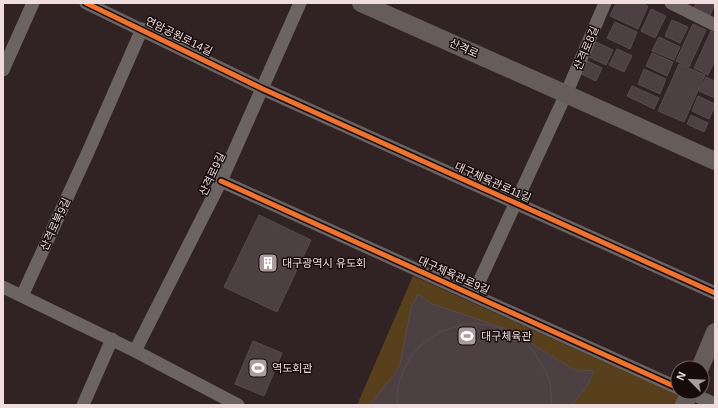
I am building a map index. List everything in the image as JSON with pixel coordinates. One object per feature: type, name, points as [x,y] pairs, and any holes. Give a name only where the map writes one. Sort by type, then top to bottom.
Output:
[{"type":"street","points":[[3,70],[33,3]]},
{"type":"street","name":"연암공원로14길","points":[[86,3],[263,89]]},
{"type":"street","name":"산격로9길","points":[[135,350],[221,181],[300,3]]},
{"type":"street","name":"산격로","points":[[361,3],[715,161]]},
{"type":"street","name":"산격로8길","points":[[566,94],[605,3]]},
{"type":"street","points":[[671,3],[715,25]]},
{"type":"street","name":"연암공원로14길","points":[[88,152],[142,29]]},
{"type":"street","name":"대구체육관로11길","points":[[263,89],[715,293]]},
{"type":"street","points":[[516,204],[566,94]]},
{"type":"street","name":"산격로북9길","points":[[22,296],[88,152]]},
{"type":"street","name":"대구체육관로9길","points":[[221,181],[473,295],[670,387]]},
{"type":"street","name":"대구체육관로11길","points":[[501,234],[516,204]]},
{"type":"street","name":"대구체육관로9길","points":[[473,295],[501,234]]},
{"type":"street","points":[[3,287],[135,350],[238,405]]},
{"type":"street","points":[[703,360],[715,332]]},
{"type":"street","points":[[83,405],[112,339]]},
{"type":"street","name":"대구체육관로9길","points":[[703,400],[715,404]]},
{"type":"shaded area","name":"대구체육관","points":[[413,276],[670,392],[670,400],[678,400],[676,405],[357,405]]},
{"type":"building","points":[[616,3],[642,3],[648,6],[638,29],[610,16]]},
{"type":"building","points":[[696,3],[715,3],[709,18],[692,11]]},
{"type":"building","points":[[651,9],[666,16],[655,38],[641,31]]},
{"type":"building","points":[[672,20],[688,27],[680,43],[665,36]]},
{"type":"building","points":[[615,22],[637,32],[630,49],[607,38]]},
{"type":"building","points":[[693,24],[706,30],[689,67],[676,61]]},
{"type":"building","points":[[711,31],[715,33],[715,60],[708,75],[694,68]]},
{"type":"building","points":[[659,37],[680,47],[674,60],[652,51]]},
{"type":"building","points":[[596,42],[613,50],[606,65],[589,57]]},
{"type":"building","points":[[617,49],[632,56],[624,72],[609,65]]},
{"type":"building","points":[[652,53],[673,62],[667,76],[646,66]]},
{"type":"building","points":[[587,61],[602,68],[596,81],[581,74]]},
{"type":"building","points":[[679,64],[705,75],[684,122],[658,111]]},
{"type":"building","points":[[644,69],[666,79],[660,94],[638,84]]},
{"type":"building","points":[[706,77],[715,81],[715,98],[699,91]]},
{"type":"building","points":[[632,86],[659,98],[654,109],[627,96]]},
{"type":"building","points":[[698,96],[715,104],[709,119],[692,111]]},
{"type":"building","points":[[691,115],[708,123],[704,132],[687,124]]},
{"type":"building","name":"대구광역시 유도회","points":[[259,215],[311,240],[277,312],[224,287]]},
{"type":"building","name":"대구체육관","points":[[418,294],[432,304],[507,329],[575,370],[594,371],[587,386],[572,405],[369,405],[394,375],[400,364],[411,308]]},
{"type":"building","points":[[467,324],[493,326],[506,330],[526,343],[534,352],[546,372],[550,383],[552,405],[397,405],[397,393],[400,380],[411,356],[420,346],[442,331]]},
{"type":"building","name":"역도회관","points":[[253,341],[282,353],[264,396],[235,384]]},
{"type":"cycle path","points":[[86,3],[263,89],[715,293]]},
{"type":"cycle path","points":[[221,181],[670,384]]},
{"type":"place","name":"대구광역시 유도회","points":[[268,263]]},
{"type":"place","name":"대구체육관","points":[[467,336]]},
{"type":"place","name":"역도회관","points":[[258,368]]}]
